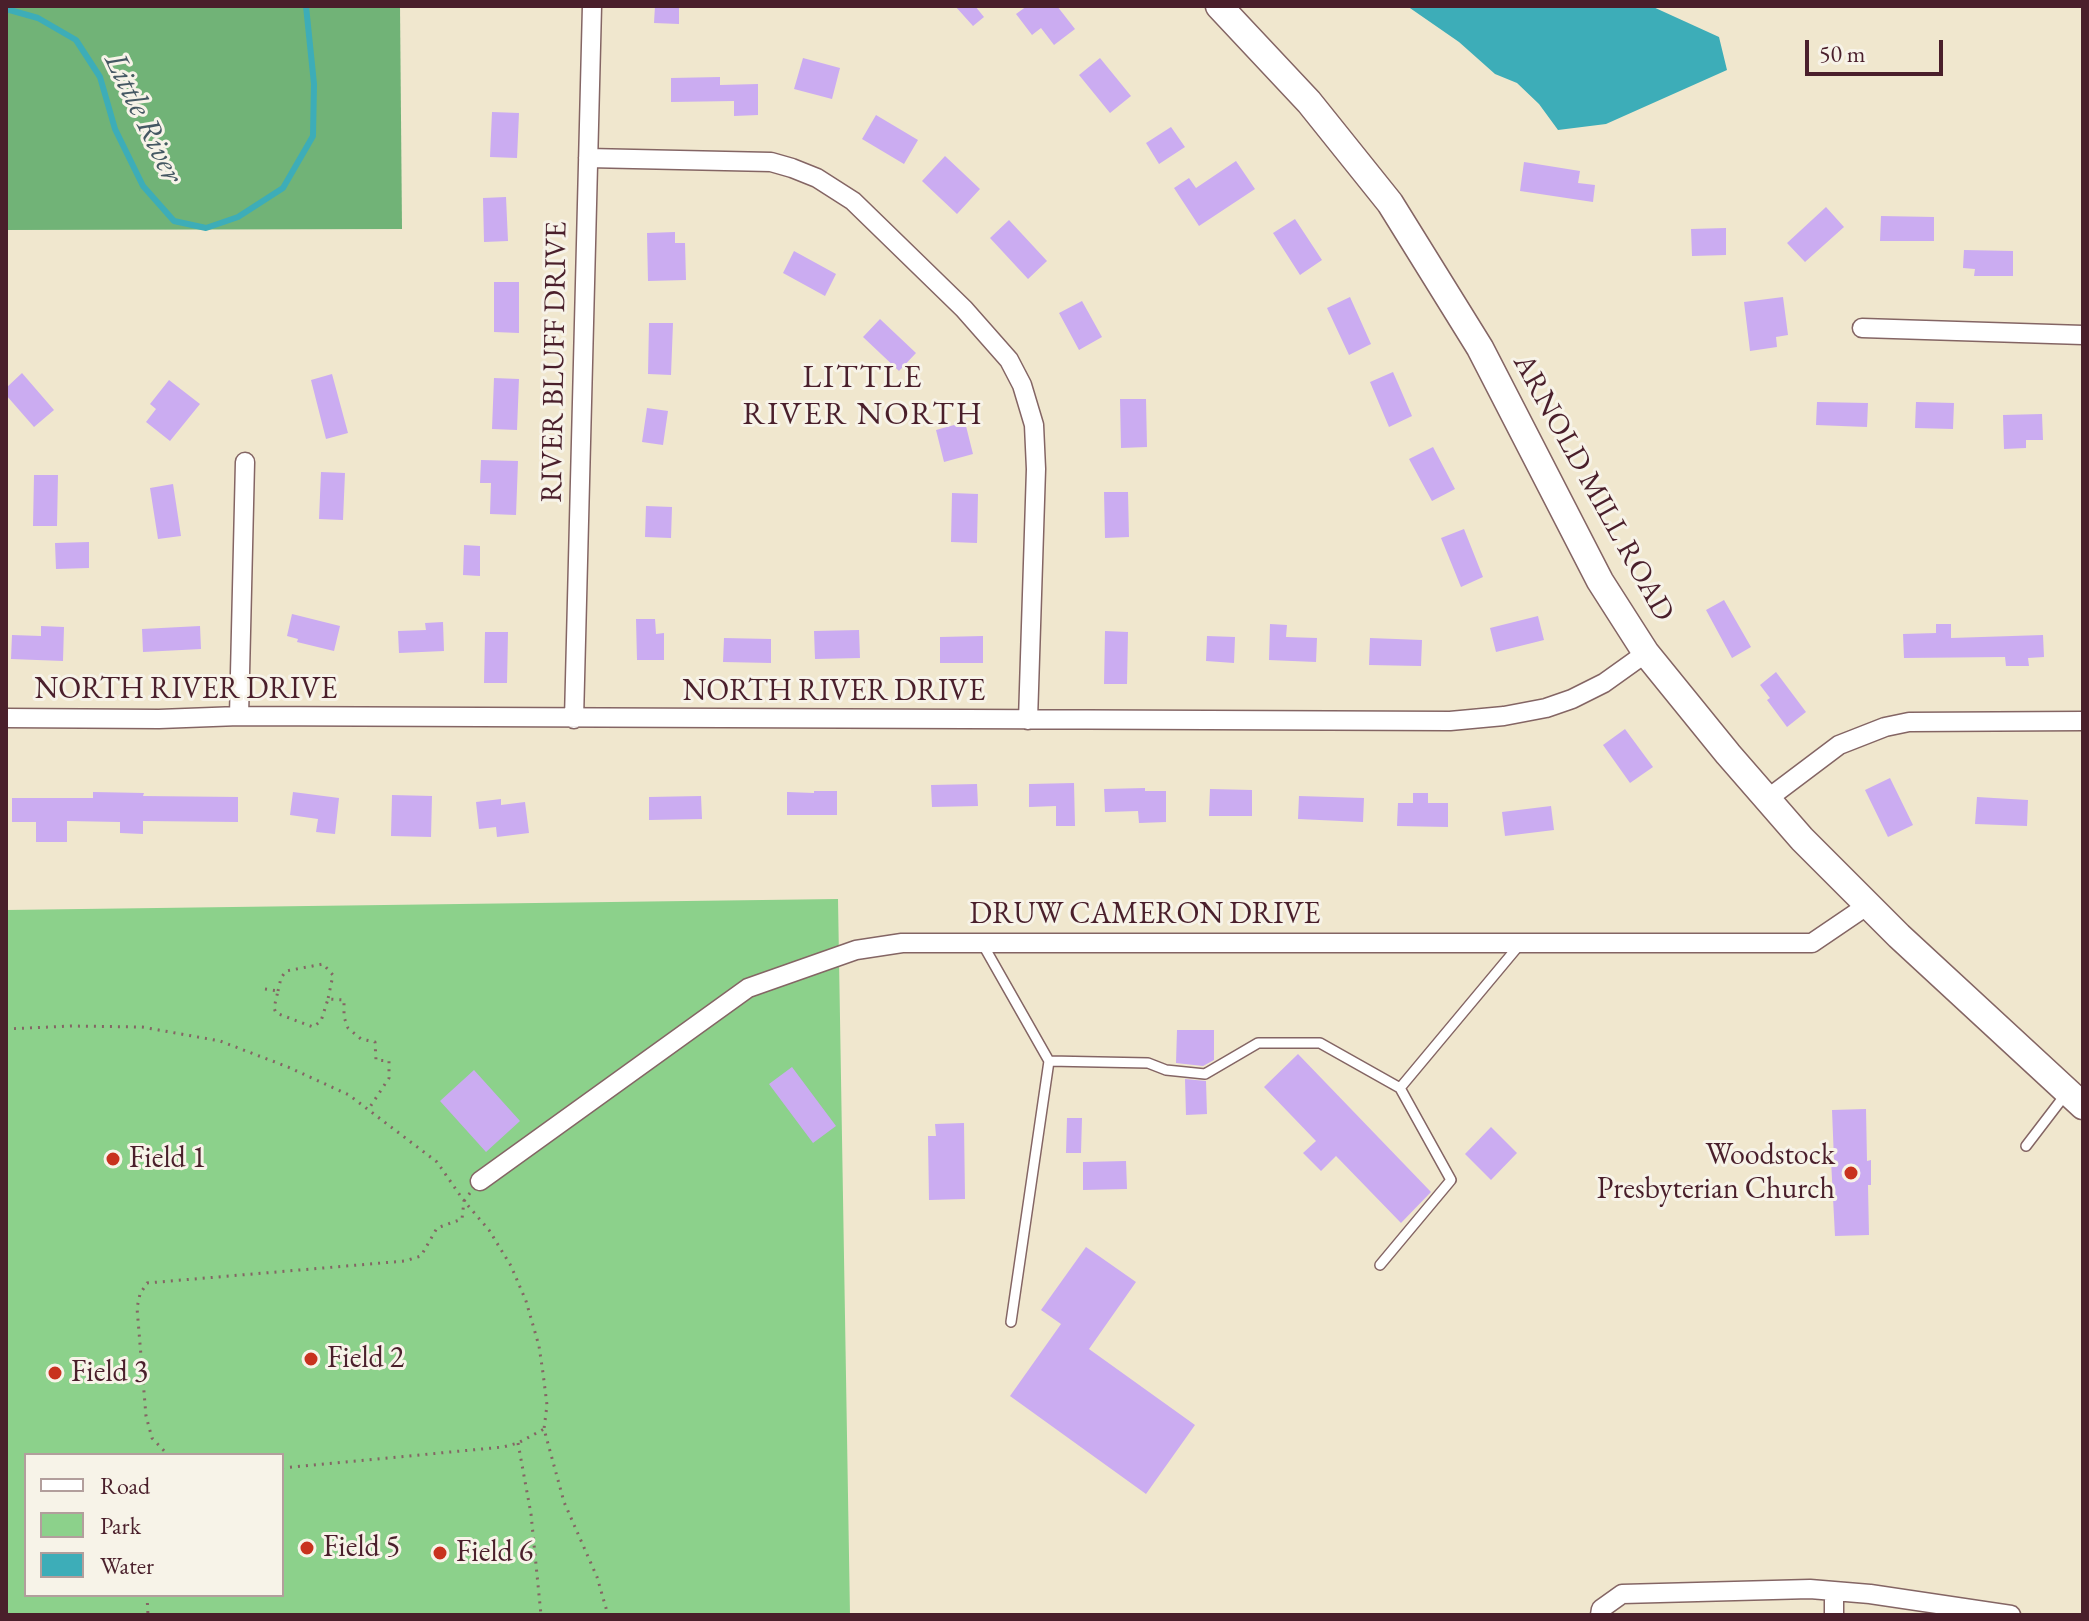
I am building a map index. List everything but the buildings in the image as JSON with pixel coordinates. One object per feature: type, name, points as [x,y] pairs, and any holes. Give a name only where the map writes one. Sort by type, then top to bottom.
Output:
[{"type":"main road","name":"ARNOLD MILL ROAD","points":[[1219,6],[1309,102],[1390,203],[1480,348],[1600,581],[1646,653],[1766,800],[1868,905],[2075,1100]]},
{"type":"street","name":"RIVER BLUFF DRIVE","points":[[574,719],[592,6]]},
{"type":"street","points":[[588,158],[771,162],[817,178],[853,201],[964,309],[1009,360],[1022,385],[1034,425],[1036,485],[1028,720]]},
{"type":"street","points":[[1862,328],[2083,335]]},
{"type":"street","points":[[239,716],[245,462]]},
{"type":"street","name":"NORTH RIVER DRIVE","points":[[6,718],[239,716],[1450,721],[1504,716],[1546,708],[1572,699],[1604,683],[1646,653]]},
{"type":"street","points":[[1766,800],[1839,745],[1885,727],[1909,722],[2083,721]]},
{"type":"street","name":"DRUW CAMERON DRIVE","points":[[480,1181],[748,988],[856,950],[902,943],[1812,943],[1868,905]]},
{"type":"street","points":[[1600,1615],[1601,1609],[1622,1594],[1810,1589],[1870,1594],[2011,1615]]},
{"type":"street","points":[[1834,1591],[1834,1615]]},
{"type":"lane","points":[[982,943],[1049,1061],[1011,1322]]},
{"type":"lane","points":[[1400,1088],[1521,943]]},
{"type":"lane","points":[[1049,1061],[1148,1063],[1166,1070],[1205,1074],[1258,1043],[1320,1043],[1400,1088],[1451,1180],[1380,1265]]},
{"type":"lane","points":[[2026,1146],[2075,1100]]},
{"type":"path","points":[[323,964],[333,975],[328,999],[321,1021],[313,1027],[276,1013],[274,1008],[281,978],[286,971],[323,964]]},
{"type":"path","points":[[265,989],[278,991]]},
{"type":"path","points":[[328,999],[344,1000],[344,1017],[348,1028],[361,1039],[375,1042],[376,1060],[389,1061],[389,1078],[368,1110]]},
{"type":"path","points":[[6,1029],[142,1027],[220,1041],[349,1095],[437,1162],[489,1230],[511,1266],[526,1301],[543,1373],[547,1405],[544,1429],[564,1502],[597,1577],[608,1615]]},
{"type":"path","points":[[166,1453],[152,1438],[146,1416],[137,1308],[140,1294],[147,1283],[405,1261],[421,1256],[437,1228],[462,1219],[464,1201],[480,1181]]},
{"type":"path","points":[[284,1468],[462,1452],[518,1443],[544,1429]]},
{"type":"path","points":[[518,1443],[531,1514],[541,1615]]},
{"type":"green space","points":[[6,6],[400,6],[402,229],[6,230]]},
{"type":"green space","points":[[838,899],[850,1615],[6,1615],[6,910]]},
{"type":"water","points":[[1407,6],[1651,6],[1719,37],[1727,70],[1606,124],[1558,130],[1539,104],[1517,83],[1495,74],[1459,42]]},
{"type":"waterway","name":"Little River","points":[[6,9],[38,18],[76,40],[100,77],[115,129],[143,186],[174,221],[206,228],[238,217],[283,188],[313,136],[314,84],[306,6]]},
{"type":"place","name":"Field 1","points":[[113,1159]]},
{"type":"place","name":"Woodstock Presbyterian Church","points":[[1851,1173]]},
{"type":"place","name":"Field 2","points":[[311,1359]]},
{"type":"place","name":"Field 3","points":[[55,1373]]},
{"type":"place","name":"Field 5","points":[[307,1548]]},
{"type":"place","name":"Field 6","points":[[440,1553]]},
{"type":"district","name":"LITTLE RIVER NORTH","points":[[863,396]]}]
